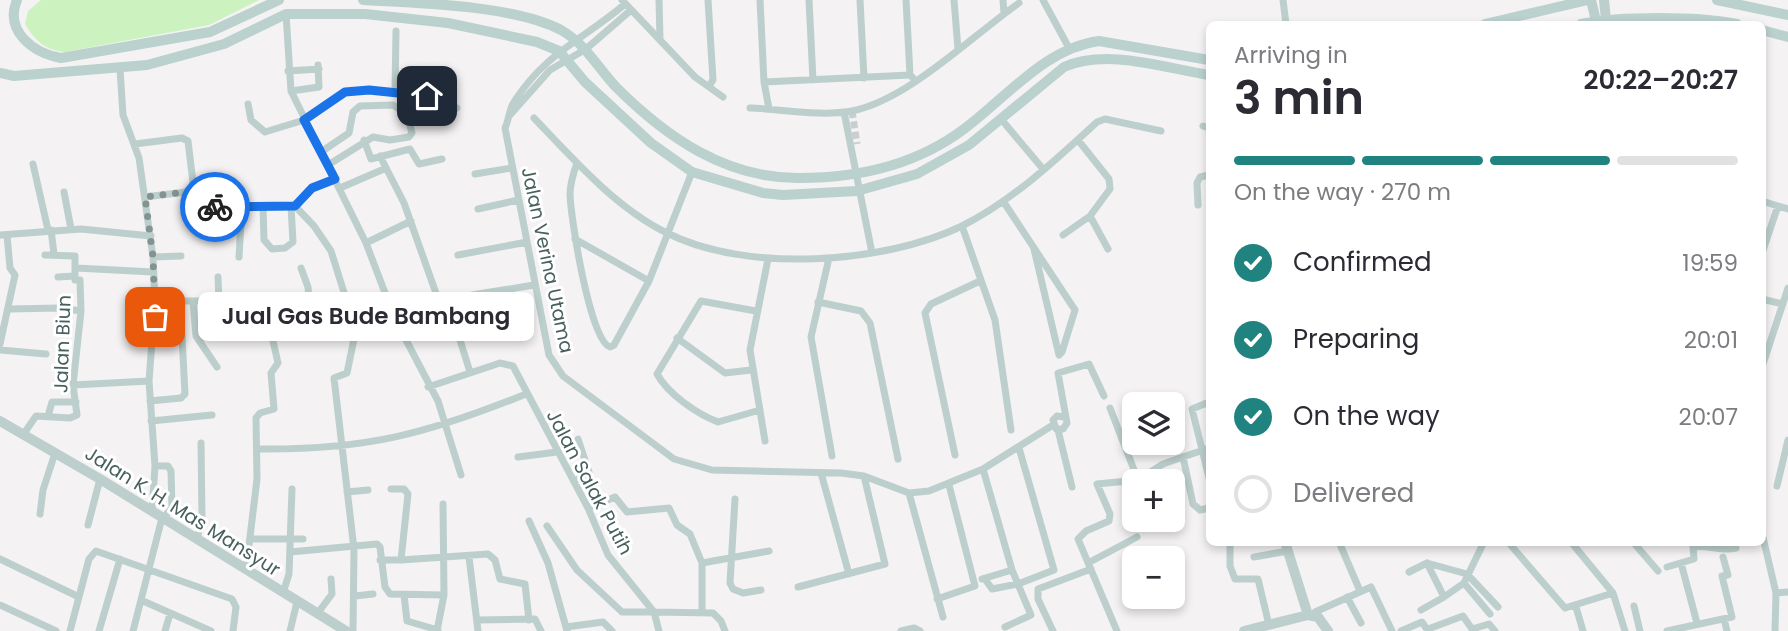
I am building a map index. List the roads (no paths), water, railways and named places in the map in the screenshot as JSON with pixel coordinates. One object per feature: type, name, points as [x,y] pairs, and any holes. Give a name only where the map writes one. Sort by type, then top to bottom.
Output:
[{"type":"main road","points":[[17,0],[15,25],[26,44],[48,56],[61,58],[210,32],[267,3],[279,0]]},
{"type":"main road","points":[[363,0],[479,9],[550,25],[576,39],[614,85],[664,131],[707,159],[764,176],[798,178],[855,174],[913,160],[962,131],[1069,48],[1099,41],[1206,59]]},
{"type":"main road","points":[[1717,0],[1788,15]]},
{"type":"main road","points":[[1498,21],[1586,1],[1588,19],[1586,21]]},
{"type":"main road","points":[[0,73],[14,76],[147,65],[224,44],[286,14],[365,14],[448,23],[537,42],[559,51],[585,82],[651,143],[691,172],[763,194],[857,191],[917,174],[969,145],[1064,67],[1076,62],[1099,58],[1206,75]]},
{"type":"main road","points":[[1766,31],[1788,37]]},
{"type":"main road","points":[[145,44],[147,65]]},
{"type":"street","points":[[659,0],[660,40]]},
{"type":"street","points":[[708,0],[713,80],[709,86]]},
{"type":"street","points":[[760,0],[764,82],[769,109]]},
{"type":"street","points":[[809,0],[813,80]]},
{"type":"street","points":[[860,0],[863,78]]},
{"type":"street","points":[[906,0],[913,78]]},
{"type":"street","points":[[954,0],[958,49]]},
{"type":"street","points":[[1003,0],[1004,13]]},
{"type":"street","points":[[1043,0],[1076,62]]},
{"type":"street","points":[[1283,0],[1286,21]]},
{"type":"street","points":[[1599,21],[1604,0]]},
{"type":"street","points":[[1586,1],[1598,21]]},
{"type":"street","points":[[750,108],[775,112],[844,112],[860,109],[958,49],[1019,3]]},
{"type":"street","name":"Jalan Verina Utama","points":[[521,99],[546,60],[601,25],[626,4]]},
{"type":"street","name":"Jalan Verina Utama","points":[[626,4],[586,49],[550,71],[512,106],[504,134],[549,355],[556,367],[674,459],[712,470],[863,476],[909,493]]},
{"type":"street","points":[[626,4],[695,77],[723,97]]},
{"type":"street","points":[[286,14],[291,91],[366,243],[396,319],[428,387],[443,412],[444,426],[461,475]]},
{"type":"street","points":[[395,92],[396,30]]},
{"type":"street","points":[[288,71],[318,67],[320,84],[316,90],[291,91]]},
{"type":"street","points":[[120,69],[123,115],[127,131],[135,144],[145,197],[153,257],[155,301],[149,381],[159,516],[143,601],[133,631]]},
{"type":"street","points":[[764,82],[913,78]]},
{"type":"street","points":[[248,104],[251,120],[265,132],[304,120],[345,92],[395,92],[427,96],[457,108]]},
{"type":"street","points":[[321,152],[349,133],[353,112],[360,106],[393,105],[404,110],[412,133],[409,137],[390,140],[376,136],[363,141],[328,165]]},
{"type":"street","points":[[844,112],[855,147],[857,191],[872,253]]},
{"type":"street","points":[[534,118],[577,163],[624,203],[667,234],[718,250],[768,259],[829,258],[872,253],[916,243],[962,226],[1003,201],[1105,119],[1161,131]]},
{"type":"street","points":[[1002,119],[1043,169]]},
{"type":"street","points":[[135,144],[182,138],[188,141],[194,191],[209,207],[208,232]]},
{"type":"street","points":[[1063,235],[1090,216],[1110,189],[1109,179],[1078,140]]},
{"type":"street","points":[[363,141],[369,157],[410,149],[419,164],[442,159]]},
{"type":"street","points":[[380,156],[384,169],[404,202],[448,327],[455,324],[470,372]]},
{"type":"street","points":[[577,163],[570,192],[575,239],[596,328],[604,345],[614,345],[649,281],[691,172]]},
{"type":"street","points":[[33,164],[54,254],[45,255]]},
{"type":"street","points":[[475,174],[512,168]]},
{"type":"street","points":[[340,188],[384,169]]},
{"type":"street","points":[[1198,205],[1197,183],[1200,177],[1206,176]]},
{"type":"street","points":[[209,207],[293,206],[312,188],[335,179]]},
{"type":"street","points":[[145,197],[194,191]]},
{"type":"street","points":[[64,192],[71,229]]},
{"type":"street","points":[[478,209],[518,200]]},
{"type":"street","points":[[1003,201],[1075,310],[1059,355],[1034,249]]},
{"type":"street","points":[[1766,202],[1788,209]]},
{"type":"street","points":[[239,257],[242,206]]},
{"type":"street","points":[[263,206],[264,240],[272,249],[285,248],[293,242],[293,206]]},
{"type":"street","points":[[293,206],[314,226],[331,251],[355,334],[347,373],[334,378],[354,549],[353,631]]},
{"type":"street","points":[[1766,241],[1778,206]]},
{"type":"street","points":[[1090,216],[1108,249]]},
{"type":"street","points":[[366,243],[411,222]]},
{"type":"street","points":[[962,226],[995,320],[1011,430]]},
{"type":"street","points":[[0,344],[15,275],[10,268],[3,235],[71,229],[150,236]]},
{"type":"street","points":[[575,239],[649,281]]},
{"type":"street","points":[[458,255],[527,242]]},
{"type":"street","name":"Jalan Biun","points":[[23,435],[34,418],[75,417],[73,385],[81,312],[80,280],[75,280],[75,256],[54,254]]},
{"type":"street","points":[[153,257],[181,256]]},
{"type":"street","points":[[829,258],[811,337],[832,456]]},
{"type":"street","points":[[765,441],[751,370],[750,350],[755,311],[768,259]]},
{"type":"street","points":[[301,268],[308,288],[312,335],[355,334]]},
{"type":"street","points":[[58,277],[76,272],[153,272]]},
{"type":"street","points":[[218,277],[219,301]]},
{"type":"street","points":[[955,455],[926,313],[930,304],[980,281]]},
{"type":"street","points":[[472,295],[534,285]]},
{"type":"street","points":[[1766,356],[1788,288]]},
{"type":"street","points":[[396,319],[436,297]]},
{"type":"street","points":[[755,311],[701,300],[658,368],[657,374],[666,387],[701,414],[718,422],[760,410]]},
{"type":"street","points":[[1766,300],[1783,304]]},
{"type":"street","points":[[155,301],[281,301]]},
{"type":"street","points":[[246,570],[252,539],[258,449],[256,418],[260,413],[274,409],[271,373],[278,363],[271,332],[270,301]]},
{"type":"street","points":[[192,302],[196,336],[217,367]]},
{"type":"street","points":[[818,302],[861,311],[870,323],[898,459]]},
{"type":"street","points":[[9,309],[60,308],[81,312]]},
{"type":"street","points":[[150,401],[177,399],[185,394],[182,336],[177,332],[154,333]]},
{"type":"street","points":[[677,338],[725,373],[751,370]]},
{"type":"street","points":[[0,350],[46,354]]},
{"type":"street","name":"Jalan Salak Putih","points":[[428,387],[470,372],[507,363],[515,370],[588,508],[608,555],[654,612]]},
{"type":"street","points":[[1072,487],[1055,427],[1056,416],[1064,414],[1058,373],[1089,364],[1104,396]]},
{"type":"street","points":[[73,385],[149,381]]},
{"type":"street","points":[[258,449],[341,447],[374,443],[444,426],[526,394]]},
{"type":"street","points":[[48,416],[52,402],[76,402]]},
{"type":"street","points":[[1155,469],[1205,449],[1192,409],[1206,402]]},
{"type":"street","points":[[1110,408],[1134,469]]},
{"type":"street","points":[[151,421],[212,415]]},
{"type":"street","name":"Jalan K. H. Mas Mansyur","points":[[0,421],[100,479],[346,631]]},
{"type":"street","points":[[943,617],[909,493],[948,485],[983,469],[1055,427]]},
{"type":"street","points":[[574,482],[589,474],[578,439]]},
{"type":"street","points":[[1777,486],[1788,440]]},
{"type":"street","points":[[197,540],[202,517],[201,443]]},
{"type":"street","points":[[985,579],[992,589],[1018,584],[1051,572],[1054,568],[1019,448]]},
{"type":"street","points":[[518,457],[557,452]]},
{"type":"street","points":[[40,514],[43,490],[55,453]]},
{"type":"street","points":[[1183,457],[1193,504],[1200,510],[1206,509]]},
{"type":"street","points":[[155,466],[168,466],[171,471],[172,508],[159,516]]},
{"type":"street","points":[[983,469],[1012,570],[1031,616],[1005,627]]},
{"type":"street","points":[[1779,470],[1788,474]]},
{"type":"street","points":[[821,473],[849,574]]},
{"type":"street","points":[[798,587],[885,564],[863,476]]},
{"type":"street","points":[[88,526],[100,479]]},
{"type":"street","points":[[1117,631],[1079,539],[1086,531],[1109,521],[1110,514],[1097,484],[1122,482]]},
{"type":"street","points":[[948,485],[974,584]]},
{"type":"street","points":[[284,593],[291,540],[292,489]]},
{"type":"street","points":[[347,492],[368,489]]},
{"type":"street","points":[[391,489],[404,489],[408,494],[401,560]]},
{"type":"street","points":[[588,508],[615,496],[627,512],[669,508],[677,524],[690,534],[702,563],[702,611]]},
{"type":"street","points":[[735,499],[730,559],[733,589],[743,593],[761,590]]},
{"type":"street","points":[[404,595],[407,621],[438,631],[444,596],[443,504]]},
{"type":"street","points":[[529,521],[548,563],[566,629],[603,622],[612,631]]},
{"type":"street","points":[[547,526],[577,570],[622,612],[702,611],[717,616],[725,631]]},
{"type":"street","points":[[1053,631],[1038,599],[1038,589],[1090,566],[1137,537]]},
{"type":"street","points":[[252,539],[303,539]]},
{"type":"street","points":[[290,552],[354,549],[377,544],[380,547],[380,560],[388,591],[394,595],[444,596]]},
{"type":"street","points":[[1230,546],[1230,566],[1235,579],[1256,577],[1269,625]]},
{"type":"street","points":[[1341,546],[1360,591]]},
{"type":"street","points":[[1421,610],[1464,583],[1482,546]]},
{"type":"street","points":[[1511,546],[1565,608],[1576,607],[1613,593]]},
{"type":"street","points":[[1574,546],[1613,593],[1625,631]]},
{"type":"street","points":[[1637,546],[1658,571]]},
{"type":"street","points":[[1642,552],[1644,546]]},
{"type":"street","points":[[1667,567],[1694,559],[1693,547],[1696,546]]},
{"type":"street","points":[[1708,546],[1723,551],[1736,548],[1735,546]]},
{"type":"street","points":[[1765,546],[1776,593],[1775,631]]},
{"type":"street","points":[[1254,557],[1287,547],[1311,616],[1324,623],[1328,631]]},
{"type":"street","points":[[702,563],[769,551]]},
{"type":"street","points":[[70,631],[93,552],[225,596],[236,607],[233,631]]},
{"type":"street","points":[[380,560],[442,559],[488,554],[495,560],[500,579],[525,584],[529,620]]},
{"type":"street","points":[[469,557],[478,631]]},
{"type":"street","points":[[1667,631],[1733,615],[1722,576],[1728,575],[1723,557]]},
{"type":"street","points":[[0,559],[79,597]]},
{"type":"street","points":[[99,631],[120,559]]},
{"type":"street","points":[[1427,563],[1444,597]]},
{"type":"street","points":[[1409,572],[1427,563],[1467,574],[1498,607]]},
{"type":"street","points":[[1681,563],[1697,623]]},
{"type":"street","points":[[937,598],[1012,570]]},
{"type":"street","points":[[317,614],[332,594],[331,579]]},
{"type":"street","points":[[1464,583],[1490,614]]},
{"type":"street","points":[[1252,630],[1311,616],[1371,587],[1392,631]]},
{"type":"street","points":[[1776,593],[1788,592]]},
{"type":"street","points":[[355,596],[373,594]]},
{"type":"street","points":[[1347,597],[1361,623]]},
{"type":"street","points":[[143,601],[195,628],[211,631]]},
{"type":"street","points":[[290,631],[297,602]]},
{"type":"street","points":[[0,605],[56,631]]},
{"type":"street","points":[[1633,606],[1640,631]]},
{"type":"street","points":[[1576,607],[1583,631]]},
{"type":"street","points":[[654,612],[659,631]]},
{"type":"street","points":[[165,631],[170,614]]},
{"type":"street","points":[[1401,631],[1422,622],[1428,630],[1463,616],[1472,629],[1489,624],[1495,631]]},
{"type":"street","points":[[1724,619],[1727,631]]},
{"type":"street","points":[[477,620],[538,620],[541,631]]},
{"type":"street","points":[[504,620],[504,631]]},
{"type":"street","points":[[901,631],[914,628],[920,631]]},
{"type":"tunnel","points":[[852,111],[857,144]]},
{"type":"place","name":"Jual Gas Bude Bambang","points":[[155,317]]}]
